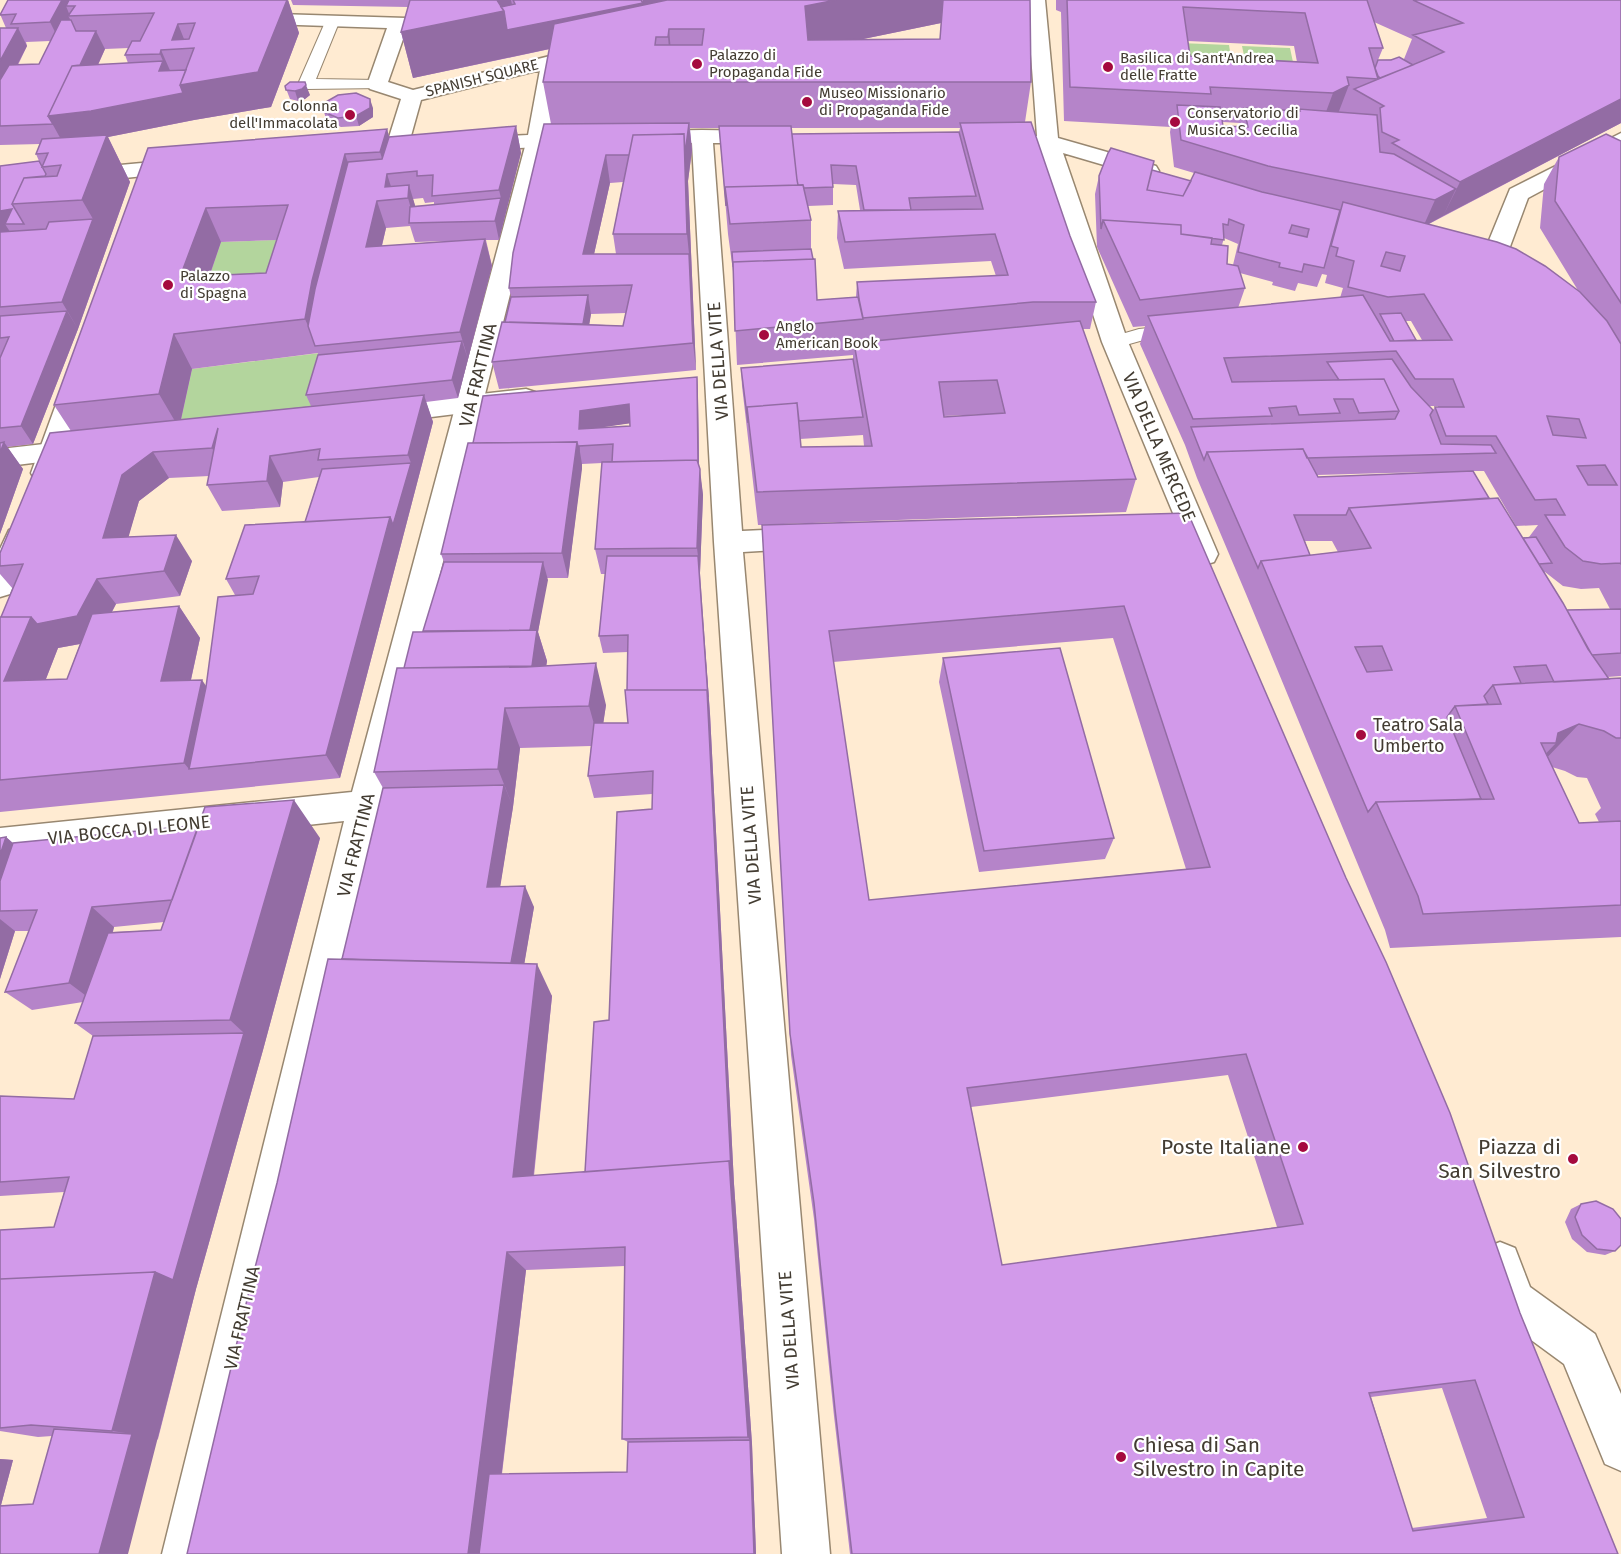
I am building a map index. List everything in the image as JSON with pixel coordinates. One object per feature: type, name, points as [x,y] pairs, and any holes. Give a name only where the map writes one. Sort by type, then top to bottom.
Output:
[{"type":"street","name":"VIA DELLA MERCEDE","points":[[1036,0],[1048,142],[1103,343],[1179,521],[1214,576]]},
{"type":"street","points":[[238,11],[246,18],[399,22],[377,86]]},
{"type":"street","name":"SPANISH SQUARE","points":[[377,86],[412,96],[611,47]]},
{"type":"street","name":"VIA FRATTINA","points":[[186,1554],[365,805],[538,139],[552,61]]},
{"type":"street","name":"SPANISH SQUARE","points":[[396,150],[412,96]]},
{"type":"street","points":[[374,151],[538,139],[702,136],[784,138]]},
{"type":"street","name":"VIA DELLA VITE","points":[[702,136],[720,378],[728,542],[806,1554]]},
{"type":"street","points":[[1492,262],[1518,194],[1621,139]]},
{"type":"street","points":[[969,141],[1048,142],[1163,175]]},
{"type":"street","points":[[0,187],[66,177],[202,165]]},
{"type":"street","points":[[143,195],[155,168]]},
{"type":"street","points":[[0,586],[53,452],[88,351]]},
{"type":"street","points":[[363,417],[552,396]]},
{"type":"street","points":[[0,458],[113,445]]},
{"type":"street","points":[[728,542],[837,537]]},
{"type":"street","name":"VIA BOCCA DI LEONE","points":[[0,843],[365,805]]},
{"type":"street","points":[[1485,1226],[1515,1302],[1580,1349],[1614,1432]]},
{"type":"lane","points":[[333,21],[306,84],[377,86]]},
{"type":"lane","points":[[1103,343],[1138,335],[1197,329]]},
{"type":"green space","points":[[1180,43],[1229,45],[1232,64],[1182,61]]},
{"type":"green space","points":[[1242,46],[1290,48],[1294,67],[1246,65]]},
{"type":"green space","points":[[302,239],[281,308],[197,311],[221,242]]},
{"type":"green space","points":[[320,353],[314,414],[179,428],[192,369]]},
{"type":"building","points":[[8,0],[62,0],[50,22],[11,24],[16,14],[0,15]]},
{"type":"building","points":[[69,0],[287,0],[258,72],[180,85],[194,48],[161,50],[160,54],[125,55],[132,41],[140,41],[154,13],[68,16],[75,6],[66,6]],"holes":[[[195,23],[189,39],[172,40],[178,24]]]},
{"type":"building","points":[[410,0],[497,0],[504,11],[401,32]]},
{"type":"building","points":[[513,0],[641,0],[643,3],[507,30],[504,11],[501,7],[515,4]]},
{"type":"building","points":[[667,0],[836,0],[805,6],[808,40],[940,39],[943,0],[1030,0],[1031,82],[543,82],[554,24]],"holes":[[[669,29],[704,29],[702,45],[655,45],[656,37],[668,37]]]},
{"type":"building","points":[[1067,0],[1367,0],[1383,48],[1369,48],[1378,79],[1347,77],[1349,85],[1333,93],[1210,87],[1211,94],[1070,87]],"holes":[[[1183,7],[1305,13],[1318,63],[1190,56]]]},
{"type":"building","points":[[1413,0],[1621,0],[1621,99],[1460,182],[1392,143],[1399,140],[1382,132],[1380,108],[1384,106],[1354,89],[1444,52],[1413,35],[1463,23]]},
{"type":"building","points":[[61,20],[71,20],[76,31],[96,31],[80,65],[72,66],[48,116],[53,124],[0,126],[0,80],[9,65],[39,64]]},
{"type":"building","points":[[0,28],[18,28],[0,61]]},
{"type":"building","points":[[1399,57],[1413,65],[1380,78],[1378,76],[1375,68],[1378,60],[1391,60]]},
{"type":"building","points":[[163,61],[159,71],[186,70],[180,85],[183,93],[91,111],[48,116],[72,66]]},
{"type":"building","points":[[290,82],[305,82],[306,85],[295,91],[286,90],[285,86]]},
{"type":"building","points":[[356,93],[370,99],[370,108],[356,116],[338,118],[324,112],[324,103],[338,95]]},
{"type":"building","points":[[1177,105],[1220,107],[1223,126],[1248,127],[1244,108],[1300,111],[1299,109],[1377,115],[1380,152],[1394,154],[1456,189],[1435,200],[1268,166],[1181,140]]},
{"type":"building","points":[[1031,122],[1070,236],[1096,302],[1033,302],[863,318],[857,282],[1008,275],[995,234],[845,242],[838,211],[983,209],[960,123]]},
{"type":"building","points":[[689,123],[685,154],[684,134],[633,135],[629,155],[606,155],[583,254],[689,254],[693,343],[492,362],[502,322],[623,326],[632,285],[509,288],[513,253],[544,124]]},
{"type":"building","points":[[516,126],[499,190],[432,196],[433,175],[417,176],[417,171],[387,174],[385,187],[409,185],[408,198],[377,201],[366,247],[485,239],[460,332],[315,346],[308,326],[315,289],[348,162],[382,159],[389,137]]},
{"type":"building","points":[[719,126],[791,126],[798,185],[725,187],[726,206]]},
{"type":"building","points":[[387,129],[380,152],[345,154],[312,281],[305,319],[174,334],[159,394],[54,405],[148,148]],"holes":[[[288,205],[266,273],[180,277],[206,208]]]},
{"type":"building","points":[[959,132],[976,196],[909,198],[911,210],[864,210],[856,166],[831,165],[833,187],[804,188],[803,185],[798,185],[792,134]]},
{"type":"building","points":[[684,134],[687,234],[613,234],[633,135]]},
{"type":"building","points":[[1606,134],[1621,141],[1621,303],[1555,201],[1559,157]]},
{"type":"building","points":[[107,135],[82,200],[12,204],[24,178],[57,176],[61,165],[42,167],[48,153],[36,154],[42,139]]},
{"type":"building","points":[[1111,148],[1154,161],[1147,190],[1183,196],[1195,172],[1262,192],[1340,210],[1324,268],[1304,264],[1302,272],[1279,267],[1280,263],[1238,252],[1244,225],[1229,219],[1228,225],[1223,224],[1224,240],[1181,234],[1181,225],[1103,220],[1101,229],[1099,176]],"holes":[[[1292,225],[1309,229],[1307,237],[1289,233]]]},
{"type":"building","points":[[39,161],[45,176],[24,178],[12,204],[24,224],[5,224],[12,209],[0,211],[0,166]]},
{"type":"building","points":[[1152,170],[1191,181],[1183,196],[1147,190]]},
{"type":"building","points":[[803,185],[811,220],[730,224],[725,187]]},
{"type":"building","points":[[501,198],[495,221],[409,223],[410,207]]},
{"type":"building","points":[[1343,202],[1497,242],[1516,249],[1545,266],[1580,292],[1607,321],[1621,344],[1621,564],[1583,561],[1565,547],[1545,515],[1565,515],[1556,499],[1535,500],[1496,436],[1446,436],[1435,407],[1464,407],[1453,379],[1415,379],[1396,351],[1224,358],[1232,382],[1384,379],[1399,411],[1359,413],[1353,399],[1334,399],[1340,413],[1299,415],[1296,406],[1269,408],[1272,416],[1193,419],[1148,316],[1363,295],[1390,341],[1452,340],[1424,294],[1388,297],[1348,287],[1354,261],[1336,256],[1338,248],[1331,246]],"holes":[[[1386,252],[1405,256],[1400,271],[1381,266]],[[1547,416],[1579,419],[1586,438],[1553,435]],[[1605,465],[1617,485],[1588,485],[1577,466]]]},
{"type":"building","points":[[93,219],[62,302],[0,307],[0,232],[46,229],[49,222]]},
{"type":"building","points":[[1103,220],[1181,225],[1181,234],[1212,238],[1211,244],[1228,246],[1227,264],[1238,266],[1245,288],[1140,300]]},
{"type":"building","points":[[811,249],[813,259],[733,262],[733,267],[732,252]]},
{"type":"building","points":[[815,259],[817,300],[858,297],[863,319],[735,331],[733,262]]},
{"type":"building","points":[[588,295],[583,324],[505,322],[511,297]]},
{"type":"building","points":[[67,311],[21,426],[0,428],[0,358],[9,337],[0,338],[0,316]]},
{"type":"building","points":[[1401,313],[1416,340],[1394,341],[1380,314]]},
{"type":"building","points":[[1080,321],[1136,479],[757,492],[747,407],[797,403],[801,447],[872,446],[854,343]],"holes":[[[997,380],[1005,413],[944,417],[939,382]]]},
{"type":"building","points":[[462,341],[452,380],[306,395],[318,355]]},
{"type":"building","points":[[853,359],[863,417],[799,421],[797,403],[747,407],[748,423],[741,368]]},
{"type":"building","points":[[1392,359],[1411,387],[1433,410],[1430,415],[1441,444],[1491,445],[1496,453],[1307,458],[1303,449],[1207,452],[1204,460],[1191,427],[1395,419],[1399,411],[1384,379],[1339,380],[1327,362]]},
{"type":"building","points":[[697,377],[698,462],[697,460],[612,462],[613,444],[579,446],[579,451],[577,442],[473,443],[483,396]],"holes":[[[629,404],[630,426],[579,429],[580,411]]]},
{"type":"building","points":[[424,395],[408,455],[318,460],[320,449],[270,456],[267,481],[207,485],[218,428],[212,448],[153,452],[122,475],[103,538],[176,535],[164,571],[97,579],[77,616],[37,624],[31,617],[1,617],[23,564],[0,566],[0,553],[50,433]]},
{"type":"building","points":[[577,442],[562,553],[441,554],[468,443]]},
{"type":"building","points":[[1303,449],[1318,477],[1473,471],[1489,498],[1349,508],[1346,515],[1294,515],[1310,555],[1261,561],[1258,568],[1207,452]]},
{"type":"building","points":[[697,460],[700,469],[697,548],[595,549],[602,462]]},
{"type":"building","points":[[411,463],[393,525],[390,517],[305,522],[322,469]]},
{"type":"building","points":[[1498,498],[1563,603],[1588,649],[1609,679],[1554,682],[1546,665],[1514,667],[1521,683],[1493,685],[1484,696],[1488,704],[1455,706],[1447,717],[1481,799],[1376,802],[1368,812],[1261,561],[1371,548],[1349,508]],"holes":[[[1382,646],[1392,670],[1367,672],[1355,647]]]},
{"type":"building","points":[[1188,513],[1450,1113],[1520,1313],[1618,1554],[852,1554],[814,1203],[790,1034],[762,525]],"holes":[[[1124,606],[1210,867],[869,900],[829,631]],[[1246,1054],[1303,1224],[1002,1265],[967,1088]],[[1475,1380],[1524,1517],[1413,1531],[1369,1393]]]},
{"type":"building","points":[[390,517],[326,755],[189,769],[206,687],[218,597],[253,594],[259,576],[226,579],[245,525]]},
{"type":"building","points":[[1536,537],[1552,563],[1539,564],[1523,538]]},
{"type":"building","points":[[607,556],[698,556],[708,697],[707,690],[627,690],[628,635],[599,636]]},
{"type":"building","points":[[444,562],[543,562],[530,630],[423,631]]},
{"type":"building","points":[[179,606],[161,681],[202,680],[184,763],[0,780],[0,617],[31,617],[4,681],[67,679],[92,614]]},
{"type":"building","points":[[1621,609],[1621,653],[1592,655],[1567,610]]},
{"type":"building","points":[[537,630],[532,666],[404,668],[413,632]]},
{"type":"building","points":[[1060,648],[1114,838],[984,851],[943,658]]},
{"type":"building","points":[[596,663],[589,706],[505,708],[498,769],[374,772],[397,668],[526,667]]},
{"type":"building","points":[[1621,678],[1621,738],[1579,724],[1558,733],[1556,743],[1541,743],[1579,823],[1621,821],[1621,905],[1423,914],[1418,896],[1376,802],[1494,799],[1455,706],[1501,704],[1493,685]]},
{"type":"building","points":[[625,690],[707,690],[731,1170],[729,1161],[585,1172],[594,1022],[609,1020],[617,812],[652,809],[653,771],[588,776],[594,723],[628,723]]},
{"type":"building","points":[[504,785],[487,887],[525,886],[511,963],[342,959],[383,788]]},
{"type":"building","points":[[294,800],[230,1020],[75,1023],[108,933],[161,930],[205,807]]},
{"type":"building","points":[[199,825],[172,900],[92,907],[69,983],[5,992],[37,910],[0,911],[0,881],[13,843]]},
{"type":"building","points":[[6,837],[0,855],[0,838]]},
{"type":"building","points":[[328,959],[537,964],[513,1177],[729,1161],[748,1437],[622,1439],[625,1247],[507,1252],[468,1554],[187,1554],[277,1183]]},
{"type":"building","points":[[244,1033],[173,1280],[155,1272],[0,1279],[0,1230],[54,1227],[69,1177],[0,1182],[0,1096],[74,1099],[93,1036]]},
{"type":"building","points":[[1596,1201],[1613,1209],[1621,1219],[1621,1245],[1615,1251],[1597,1249],[1582,1235],[1575,1217],[1581,1204]]},
{"type":"building","points":[[155,1272],[112,1431],[31,1425],[0,1428],[0,1279]]},
{"type":"building","points":[[54,1429],[132,1434],[99,1554],[0,1554],[0,1506],[33,1504]]},
{"type":"building","points":[[750,1440],[754,1554],[479,1554],[489,1474],[627,1472],[628,1442]]},
{"type":"place","name":"Palazzo di Propaganda Fide","points":[[697,64]]},
{"type":"place","name":"Basilica di Sant'Andrea delle Fratte","points":[[1108,67]]},
{"type":"place","name":"Museo Missionario di Propaganda Fide","points":[[807,102]]},
{"type":"place","name":"Colonna dell'Immacolata","points":[[350,115]]},
{"type":"place","name":"Conservatorio di Musica S. Cecilia","points":[[1175,122]]},
{"type":"place","name":"Palazzo di Spagna","points":[[168,285]]},
{"type":"place","name":"Anglo American Book","points":[[764,335]]},
{"type":"place","name":"Teatro Sala Umberto","points":[[1361,735]]},
{"type":"place","name":"Poste Italiane","points":[[1303,1147]]},
{"type":"place","name":"Piazza di San Silvestro","points":[[1573,1159]]},
{"type":"place","name":"Chiesa di San Silvestro in Capite","points":[[1121,1457]]}]
